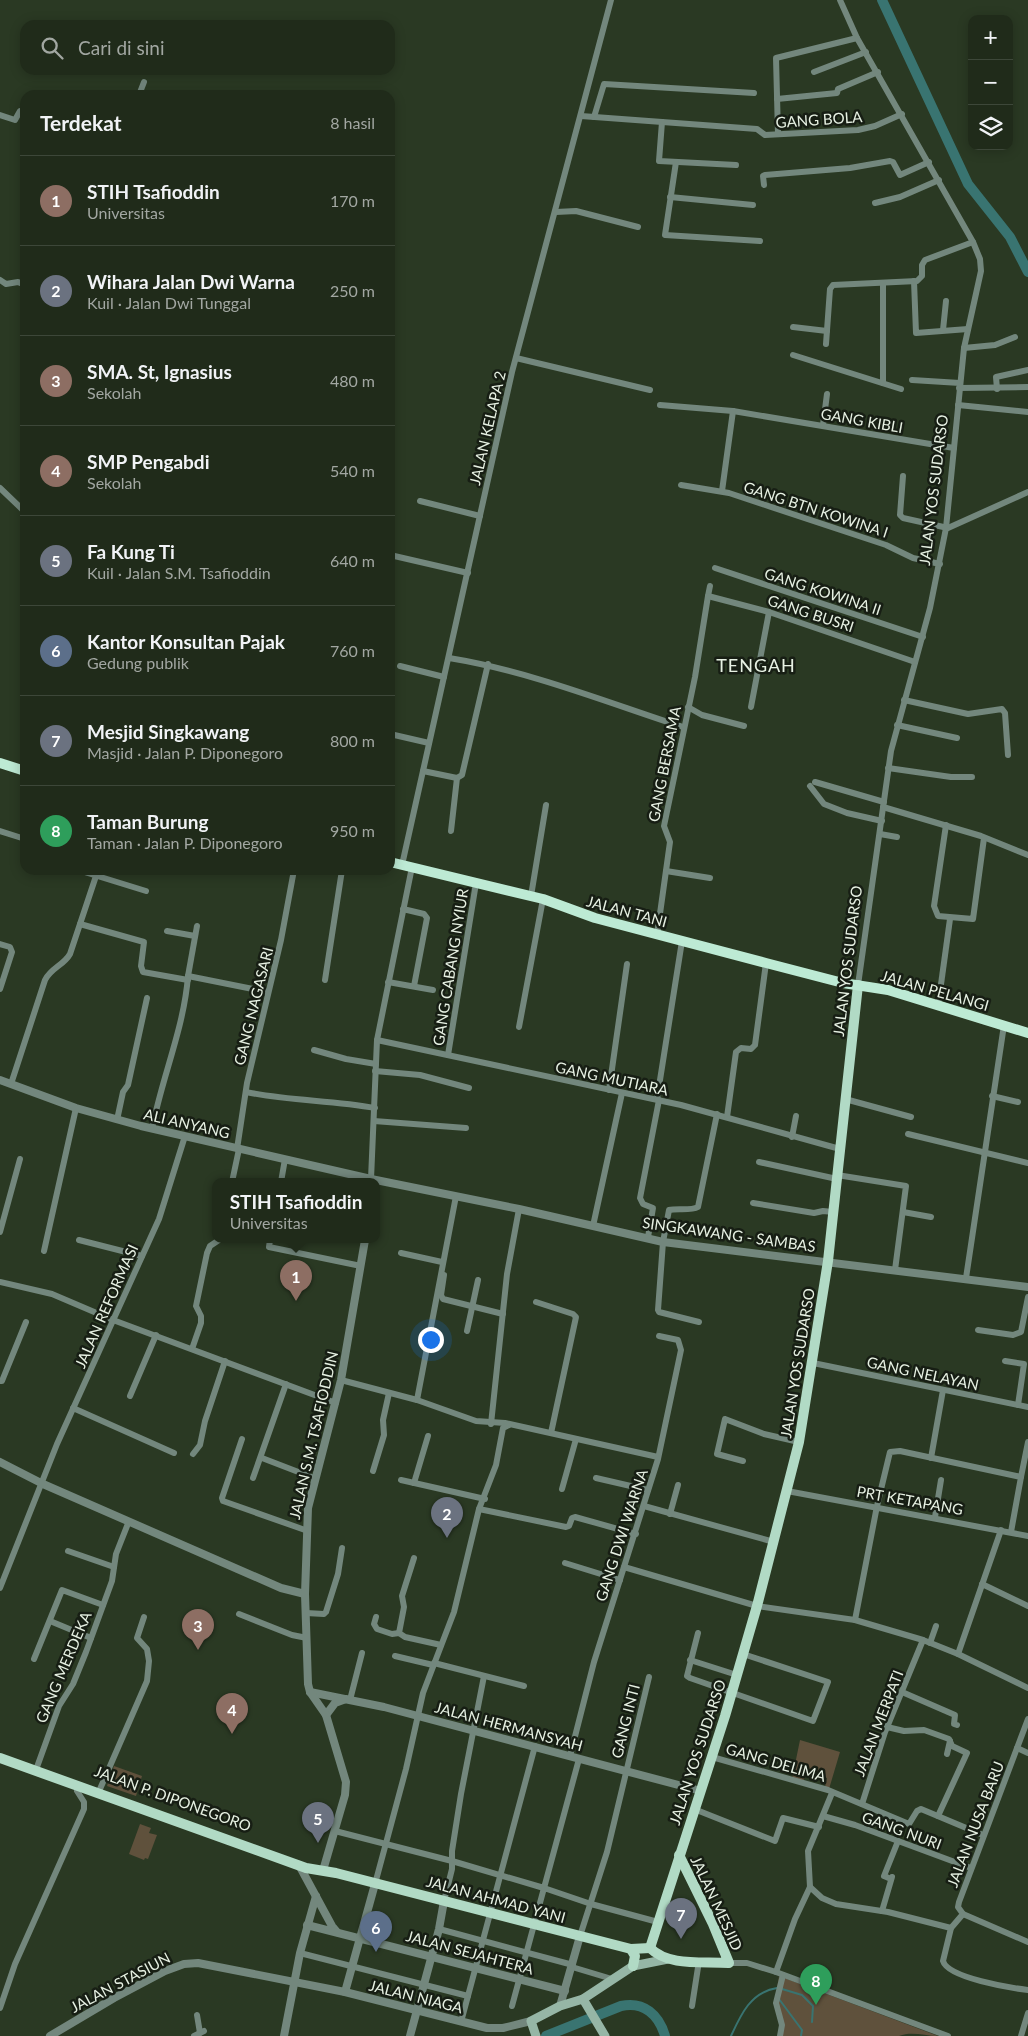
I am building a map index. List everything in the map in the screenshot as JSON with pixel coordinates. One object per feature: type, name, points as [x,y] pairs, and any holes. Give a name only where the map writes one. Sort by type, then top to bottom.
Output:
[{"type":"highway","points":[[0,763],[20,769]]},
{"type":"highway","name":"JALAN TANI","points":[[395,863],[543,899],[594,918],[766,964],[858,985]]},
{"type":"highway","name":"JALAN PELANGI","points":[[858,985],[888,990],[1004,1025]]},
{"type":"highway","points":[[1004,1025],[1028,1033]]},
{"type":"main road","name":"JALAN YOS SUDARSO","points":[[650,1948],[732,1692],[757,1606],[800,1442],[828,1261],[858,985]]},
{"type":"main road","name":"JALAN P. DIPONEGORO","points":[[0,1753],[37,1766],[50,1774],[299,1865],[336,1873]]},
{"type":"main road","name":"JALAN P. DIPONEGORO","points":[[0,1758],[100,1789],[324,1867],[336,1873]]},
{"type":"main road","name":"JALAN MESJID","points":[[679,1855],[713,1924],[729,1963]]},
{"type":"main road","name":"JALAN AHMAD YANI","points":[[336,1873],[630,1949],[650,1948]]},
{"type":"main road","points":[[674,1874],[689,1876]]},
{"type":"main road","points":[[650,1948],[654,1953],[668,1959]]},
{"type":"main road","points":[[630,1949],[634,1956],[633,1966]]},
{"type":"main road","points":[[535,2033],[531,2021],[560,2006],[583,1999],[633,1966],[668,1959],[729,1963]]},
{"type":"main road","points":[[583,1999],[604,2036]]},
{"type":"street","name":"JALAN KELAPA 2","points":[[371,1178],[377,1040],[403,909],[407,866],[423,772],[516,358],[556,212],[589,117],[611,0]]},
{"type":"street","name":"JALAN YOS SUDARSO","points":[[840,0],[858,38],[973,242],[980,259],[981,271],[964,348],[946,528],[940,564],[923,637],[897,726],[888,768],[858,985]]},
{"type":"street","points":[[778,134],[775,62],[778,56],[858,38]]},
{"type":"street","points":[[814,72],[866,52]]},
{"type":"street","points":[[777,99],[837,93],[838,89],[878,72]]},
{"type":"street","points":[[142,90],[144,82]]},
{"type":"street","points":[[589,117],[604,84],[754,93]]},
{"type":"street","points":[[0,115],[15,120],[20,111]]},
{"type":"street","name":"GANG BOLA","points":[[589,117],[757,130],[765,135],[858,130],[875,126],[902,114]]},
{"type":"street","points":[[662,122],[659,162],[736,165]]},
{"type":"street","points":[[764,185],[763,176],[765,175],[850,168],[890,161],[894,163],[900,175],[929,162]]},
{"type":"street","points":[[676,162],[665,235],[760,241]]},
{"type":"street","points":[[875,203],[900,197],[938,180]]},
{"type":"street","points":[[670,198],[753,205]]},
{"type":"street","points":[[556,212],[576,211],[638,227]]},
{"type":"street","points":[[826,344],[830,289],[833,284],[914,281],[922,276],[922,265],[925,260],[973,242]]},
{"type":"street","points":[[0,280],[6,284],[20,283]]},
{"type":"street","points":[[914,281],[915,332],[968,329]]},
{"type":"street","points":[[883,283],[883,383]]},
{"type":"street","points":[[943,330],[946,301]]},
{"type":"street","points":[[793,327],[827,331]]},
{"type":"street","points":[[964,348],[995,345],[1016,337]]},
{"type":"street","points":[[793,355],[901,389]]},
{"type":"street","points":[[516,358],[650,390]]},
{"type":"street","points":[[997,389],[996,377],[1028,370]]},
{"type":"street","points":[[912,380],[997,389],[1028,387]]},
{"type":"street","points":[[823,425],[826,394]]},
{"type":"street","name":"GANG KIBLI","points":[[660,405],[733,411],[954,448]]},
{"type":"street","points":[[958,405],[1028,412]]},
{"type":"street","points":[[722,491],[733,411]]},
{"type":"street","points":[[903,476],[900,515],[903,518],[946,528],[1028,492]]},
{"type":"street","name":"GANG BTN KOWINA I","points":[[681,485],[722,491],[886,545],[913,558],[940,564]]},
{"type":"street","points":[[0,488],[20,507]]},
{"type":"street","points":[[420,501],[480,516]]},
{"type":"street","points":[[395,557],[468,573]]},
{"type":"street","name":"GANG KOWINA II","points":[[715,568],[923,637]]},
{"type":"street","points":[[708,596],[710,586]]},
{"type":"street","name":"GANG BUSRI","points":[[708,596],[769,612],[915,662]]},
{"type":"street","name":"GANG BERSAMA","points":[[657,935],[670,842],[663,829],[708,596]]},
{"type":"street","points":[[751,707],[769,612]]},
{"type":"street","points":[[449,658],[488,664],[683,728]]},
{"type":"street","points":[[451,831],[458,778],[463,774],[488,664]]},
{"type":"street","points":[[400,666],[444,677]]},
{"type":"street","points":[[904,700],[963,714],[1002,709],[1008,755]]},
{"type":"street","points":[[688,707],[702,715],[744,726]]},
{"type":"street","points":[[897,726],[957,738]]},
{"type":"street","points":[[395,735],[429,743]]},
{"type":"street","points":[[888,768],[951,777],[972,777]]},
{"type":"street","points":[[423,772],[458,778]]},
{"type":"street","points":[[882,821],[831,808],[822,803],[812,784],[884,804],[1028,854]]},
{"type":"street","points":[[530,896],[546,805]]},
{"type":"street","points":[[946,825],[934,909],[938,916],[950,919],[971,920],[974,917],[984,838]]},
{"type":"street","points":[[0,831],[20,837]]},
{"type":"street","points":[[880,834],[897,837]]},
{"type":"street","points":[[666,871],[710,878]]},
{"type":"street","points":[[11,1084],[45,980],[52,969],[69,956],[96,875]]},
{"type":"street","points":[[102,875],[146,891]]},
{"type":"street","name":"GANG NAGASARI","points":[[233,1178],[246,1092],[283,934],[293,875]]},
{"type":"street","points":[[325,980],[341,875]]},
{"type":"street","name":"GANG CABANG NYIUR","points":[[448,1055],[476,883]]},
{"type":"street","points":[[519,1028],[543,899]]},
{"type":"street","points":[[403,909],[424,914],[426,918],[414,986]]},
{"type":"street","points":[[938,1006],[950,919]]},
{"type":"street","points":[[80,924],[144,942],[141,966],[143,972],[268,992]]},
{"type":"street","points":[[152,1128],[175,1042],[197,926]]},
{"type":"street","points":[[166,931],[195,936]]},
{"type":"street","points":[[648,1237],[653,1208],[643,1204],[640,1198],[658,1099],[682,941]]},
{"type":"street","points":[[0,944],[12,949],[0,989]]},
{"type":"street","points":[[609,1090],[627,964]]},
{"type":"street","points":[[727,1117],[736,1052],[740,1048],[751,1049],[755,1045],[766,964]]},
{"type":"street","points":[[388,982],[433,990]]},
{"type":"street","points":[[117,1120],[123,1092],[128,1085],[147,998]]},
{"type":"street","points":[[966,1278],[1004,1025]]},
{"type":"street","name":"GANG MUTIARA","points":[[377,1040],[622,1093],[658,1099],[840,1149]]},
{"type":"street","points":[[314,1050],[346,1059],[376,1064]]},
{"type":"street","points":[[375,1071],[420,1075],[469,1088]]},
{"type":"street","name":"ALI ANYANG","points":[[0,1080],[76,1108],[117,1120],[359,1178]]},
{"type":"street","points":[[246,1092],[271,1098],[345,1103],[375,1108]]},
{"type":"street","points":[[593,1226],[622,1093]]},
{"type":"street","points":[[992,1096],[1018,1102]]},
{"type":"street","points":[[846,1099],[911,1117]]},
{"type":"street","points":[[44,1251],[76,1108]]},
{"type":"street","points":[[699,1322],[659,1312],[658,1310],[663,1242],[668,1210],[698,1207],[717,1114]]},
{"type":"street","points":[[792,1137],[796,1116]]},
{"type":"street","points":[[374,1122],[466,1128]]},
{"type":"street","points":[[908,1134],[1028,1163]]},
{"type":"street","name":"JALAN REFORMASI","points":[[0,1588],[73,1408],[159,1218],[185,1136]]},
{"type":"street","points":[[0,1232],[20,1159]]},
{"type":"street","points":[[281,1178],[285,1159]]},
{"type":"street","points":[[758,1162],[837,1177],[906,1186],[895,1270]]},
{"type":"street","name":"SINGKAWANG - SAMBAS","points":[[380,1183],[519,1209],[648,1237],[663,1242],[1028,1287]]},
{"type":"street","points":[[417,1400],[456,1196]]},
{"type":"street","points":[[753,1203],[814,1213],[833,1212]]},
{"type":"street","points":[[493,1424],[503,1314],[519,1209]]},
{"type":"street","points":[[903,1212],[931,1217]]},
{"type":"street","points":[[79,1240],[142,1256]]},
{"type":"street","points":[[192,1349],[201,1323],[196,1306],[207,1253],[210,1246],[214,1243]]},
{"type":"street","points":[[270,1243],[269,1246],[361,1266]]},
{"type":"street","name":"JALAN S.M. TSAFIODDIN","points":[[324,1867],[345,1795],[346,1782],[326,1715],[310,1692],[307,1677],[306,1530],[314,1478],[342,1380],[365,1243]]},
{"type":"street","points":[[401,1253],[442,1262]]},
{"type":"street","points":[[444,1276],[442,1298],[503,1314]]},
{"type":"street","points":[[466,1331],[478,1280]]},
{"type":"street","points":[[0,1282],[52,1294],[114,1320],[336,1403]]},
{"type":"street","points":[[978,1330],[1013,1335],[1020,1332],[1028,1297]]},
{"type":"street","points":[[536,1302],[573,1314],[576,1317],[551,1434]]},
{"type":"street","points":[[0,1381],[2,1382],[26,1322]]},
{"type":"street","points":[[130,1396],[156,1335]]},
{"type":"street","name":"GANG DWI WARNA","points":[[570,1756],[594,1662],[636,1534],[658,1458],[681,1345],[678,1340],[659,1336]]},
{"type":"street","points":[[193,1454],[200,1445],[205,1421],[225,1361]]},
{"type":"street","points":[[1005,1361],[1024,1364],[1018,1405]]},
{"type":"street","name":"GANG NELAYAN","points":[[813,1363],[1028,1407]]},
{"type":"street","points":[[342,1380],[417,1400],[458,1415],[493,1424],[576,1439],[658,1458]]},
{"type":"street","points":[[253,1478],[286,1384]]},
{"type":"street","points":[[931,1458],[943,1390]]},
{"type":"street","points":[[373,1471],[384,1435],[383,1420],[389,1393]]},
{"type":"street","points":[[73,1408],[174,1452]]},
{"type":"street","points":[[743,1461],[717,1454],[724,1419],[764,1434],[800,1442]]},
{"type":"street","points":[[345,1992],[406,1769],[417,1716],[454,1612],[479,1509],[485,1499],[506,1426]]},
{"type":"street","points":[[414,1483],[428,1436]]},
{"type":"street","points":[[242,1439],[222,1498],[223,1501],[306,1530]]},
{"type":"street","points":[[562,1489],[576,1439]]},
{"type":"street","points":[[1011,1532],[1024,1473],[1028,1442]]},
{"type":"street","points":[[855,1620],[877,1506],[890,1452],[900,1451],[1024,1473]]},
{"type":"street","points":[[262,1458],[314,1478]]},
{"type":"street","points":[[0,1462],[43,1484],[286,1590],[305,1594]]},
{"type":"street","points":[[596,1478],[648,1490]]},
{"type":"street","points":[[401,1480],[485,1499]]},
{"type":"street","points":[[936,1517],[941,1480]]},
{"type":"street","points":[[670,1514],[678,1485]]},
{"type":"street","name":"PRT KETAPANG","points":[[787,1491],[936,1517],[1028,1536]]},
{"type":"street","points":[[644,1506],[774,1542]]},
{"type":"street","points":[[479,1509],[566,1527],[569,1526],[572,1518],[575,1516],[636,1534]]},
{"type":"street","name":"GANG MERDEKA","points":[[37,1766],[59,1706],[73,1684],[91,1638],[112,1581],[116,1554],[129,1521]]},
{"type":"street","points":[[958,1654],[1001,1530]]},
{"type":"street","points":[[306,1613],[324,1614],[326,1612],[338,1574],[342,1548]]},
{"type":"street","points":[[68,1551],[114,1567]]},
{"type":"street","points":[[399,1633],[404,1607],[402,1596],[414,1558]]},
{"type":"street","points":[[564,1563],[620,1580]]},
{"type":"street","points":[[624,1567],[757,1606],[855,1620],[958,1654],[1028,1688]]},
{"type":"street","points":[[982,1584],[1028,1606]]},
{"type":"street","points":[[34,1659],[62,1590],[103,1605]]},
{"type":"street","points":[[239,1614],[292,1635],[307,1638]]},
{"type":"street","points":[[100,1789],[128,1722],[146,1686],[149,1661],[146,1646],[137,1638],[144,1617]]},
{"type":"street","points":[[376,1617],[374,1624],[377,1629],[441,1645]]},
{"type":"street","points":[[50,1621],[91,1638]]},
{"type":"street","name":"JALAN MERPATI","points":[[862,1804],[874,1761],[887,1726],[926,1642],[936,1626]]},
{"type":"street","points":[[698,1633],[687,1676],[813,1721],[828,1682],[743,1654]]},
{"type":"street","points":[[326,1715],[334,1703],[349,1699],[362,1653]]},
{"type":"street","points":[[395,1656],[524,1686]]},
{"type":"street","points":[[690,1660],[737,1675]]},
{"type":"street","points":[[410,2036],[439,1929],[452,1861],[461,1794],[484,1676]]},
{"type":"street","name":"GANG INTI","points":[[580,1936],[607,1852],[649,1677]]},
{"type":"street","name":"JALAN HERMANSYAH","points":[[310,1692],[349,1699],[417,1716],[701,1791]]},
{"type":"street","points":[[902,1692],[955,1715],[954,1724],[956,1725]]},
{"type":"street","name":"JALAN NUSA BARU","points":[[963,1914],[958,1905],[1028,1719]]},
{"type":"street","points":[[887,1726],[904,1731],[924,1730],[951,1740]]},
{"type":"street","points":[[947,1754],[951,1740]]},
{"type":"street","points":[[938,1816],[967,1753],[952,1746],[951,1740]]},
{"type":"street","points":[[461,2022],[535,1746]]},
{"type":"street","points":[[1017,1748],[1028,1753]]},
{"type":"street","name":"GANG DELIMA","points":[[712,1757],[832,1793]]},
{"type":"street","points":[[512,2006],[579,1759]]},
{"type":"street","points":[[0,2008],[15,1964],[84,1808],[84,1802],[77,1791]]},
{"type":"street","points":[[780,2036],[782,2025],[776,2007],[780,1976],[795,1919],[810,1887],[808,1855],[832,1793],[909,1824],[919,1810],[983,1835]]},
{"type":"street","points":[[694,1810],[774,1841],[783,1818],[819,1827]]},
{"type":"street","name":"GANG NURI","points":[[823,1816],[971,1868]]},
{"type":"street","points":[[335,1831],[501,1874],[591,1904],[658,1922]]},
{"type":"street","points":[[882,1911],[892,1878],[884,1876],[898,1842]]},
{"type":"street","points":[[299,1865],[332,1926],[339,1933]]},
{"type":"street","points":[[810,1887],[827,1901],[882,1911],[951,1928]]},
{"type":"street","points":[[284,2036],[300,1953],[316,1896]]},
{"type":"street","points":[[1028,1942],[963,1914],[951,1928],[943,1961],[946,1966],[978,1980],[1028,1990]]},
{"type":"street","name":"JALAN SEJAHTERA","points":[[307,1925],[565,1992]]},
{"type":"street","points":[[439,1929],[612,1979]]},
{"type":"street","points":[[560,2006],[580,1936]]},
{"type":"street","points":[[300,1953],[468,1996]]},
{"type":"street","points":[[692,2006],[699,1961]]},
{"type":"street","points":[[729,1963],[754,1965],[948,2036]]},
{"type":"street","name":"JALAN STASIUN","points":[[50,2036],[114,1998],[165,1971],[184,1964],[203,1964],[294,1982]]},
{"type":"street","name":"JALAN NIAGA","points":[[294,1982],[345,1992],[496,2030],[531,2021]]},
{"type":"street","points":[[1020,2036],[1028,2013]]},
{"type":"street","points":[[197,2015],[199,2033]]},
{"type":"shaded area","points":[[800,1740],[840,1752],[829,1789],[825,1787],[827,1778],[807,1773],[803,1781],[792,1779]]},
{"type":"shaded area","points":[[114,1766],[142,1776],[136,1796],[107,1786]]},
{"type":"shaded area","points":[[140,1824],[151,1828],[149,1833],[157,1835],[148,1859],[145,1858],[144,1860],[129,1854]]},
{"type":"shaded area","points":[[779,1976],[938,2036],[913,2034],[899,2036],[778,2036],[780,2025],[775,2000]]},
{"type":"waterway","points":[[882,0],[968,184],[1010,237],[1028,272]]},
{"type":"waterway","points":[[731,2036],[748,2005],[760,1994],[777,1988]]},
{"type":"waterway","points":[[782,1989],[802,1995],[813,2006],[812,2022]]},
{"type":"waterway","points":[[779,1999],[802,2030],[801,2036]]},
{"type":"waterway","points":[[546,2036],[621,2006],[629,2005],[643,2008],[655,2016],[665,2036]]},
{"type":"place","name":"STIH Tsafioddin","points":[[296,1301]]},
{"type":"place","name":"Wihara Jalan Dwi Warna","points":[[447,1538]]},
{"type":"place","name":"SMA. St, Ignasius","points":[[198,1650]]},
{"type":"place","name":"SMP Pengabdi","points":[[232,1734]]},
{"type":"place","name":"Fa Kung Ti","points":[[318,1843]]},
{"type":"place","name":"Mesjid Singkawang","points":[[681,1939]]},
{"type":"place","name":"Kantor Konsultan Pajak","points":[[376,1952]]},
{"type":"place","name":"Taman Burung","points":[[816,2005]]},
{"type":"district","name":"TENGAH","points":[[756,665]]}]
